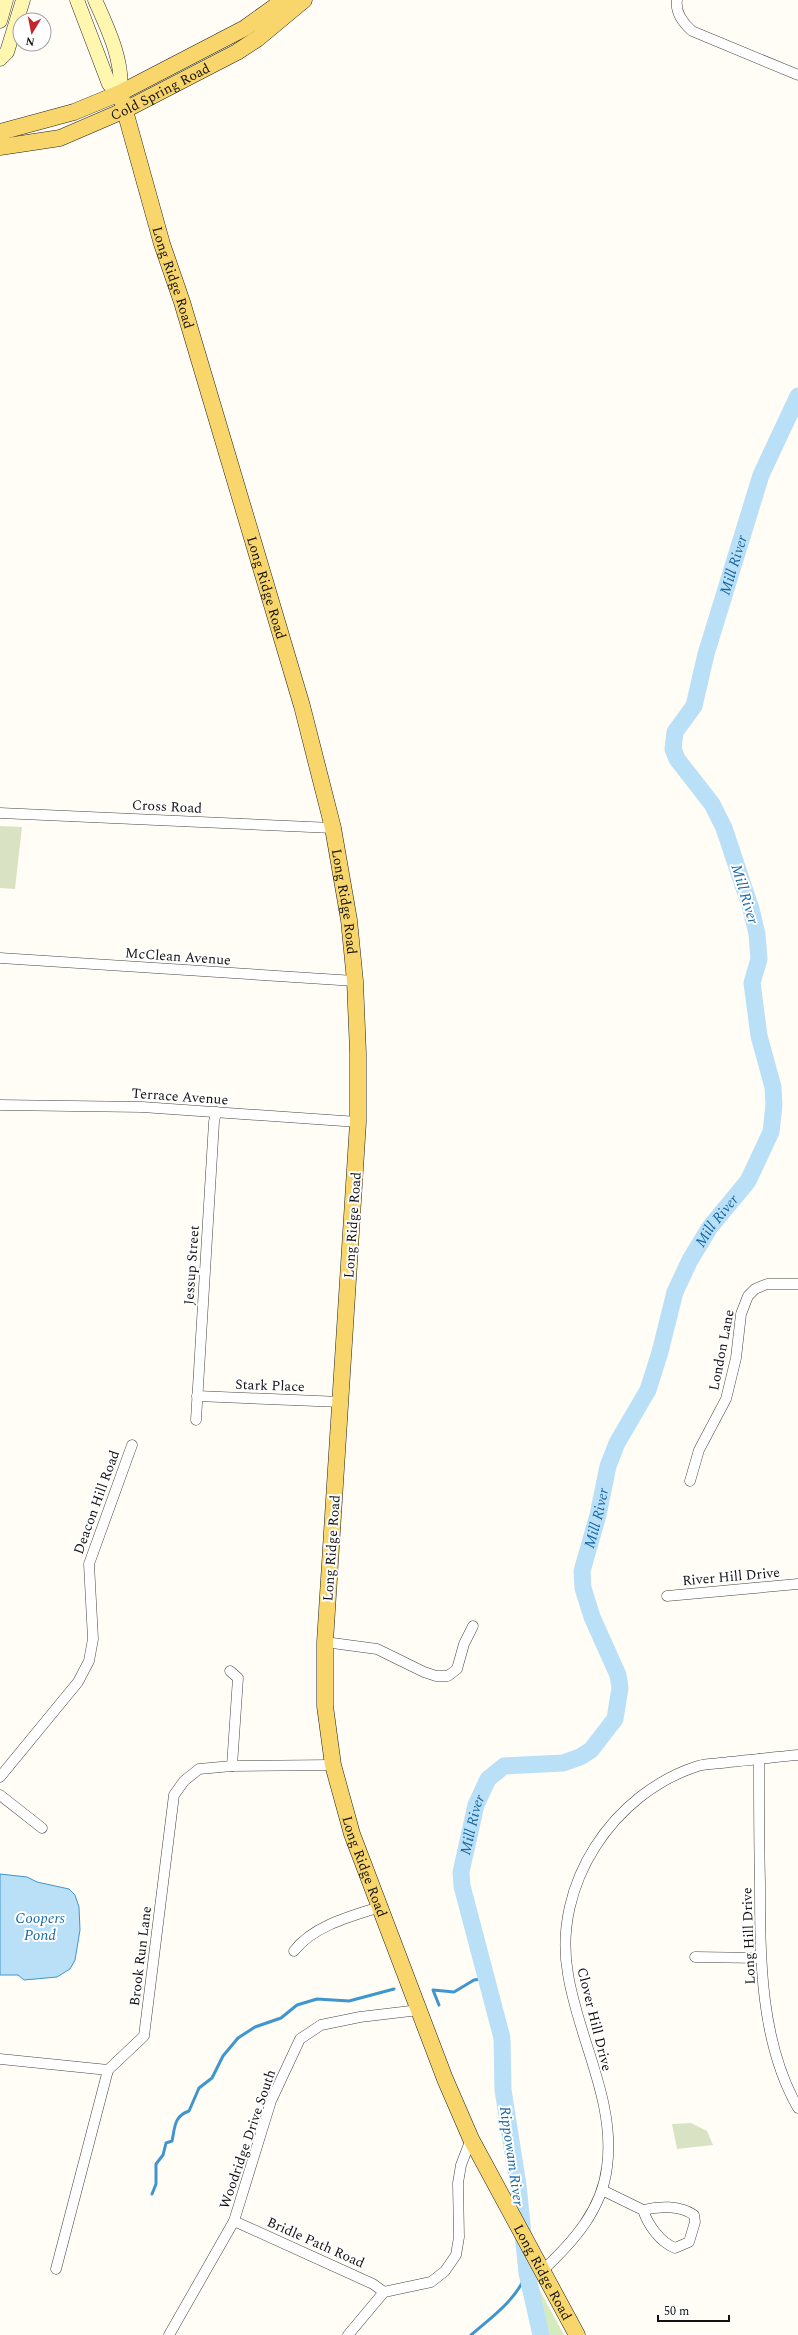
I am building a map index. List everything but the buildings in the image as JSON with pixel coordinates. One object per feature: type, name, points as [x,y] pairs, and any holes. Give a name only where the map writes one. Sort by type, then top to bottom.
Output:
[{"type":"main road","points":[[0,21],[6,0]]},
{"type":"main road","points":[[0,59],[8,52],[22,0]]},
{"type":"main road","name":"Long Ridge Road","points":[[77,0],[110,84],[120,93]]},
{"type":"main road","name":"Long Ridge Road","points":[[95,0],[106,26],[122,76],[120,93],[162,244],[182,302],[302,706],[333,828],[349,920],[355,981],[358,1053],[358,1122],[326,1642],[325,1706],[333,1765],[352,1834],[419,2010],[471,2139],[577,2335]]},
{"type":"main road","name":"Cold Spring Road","points":[[0,132],[74,112],[120,93],[245,28],[284,0]]},
{"type":"main road","name":"Cold Spring Road","points":[[0,146],[60,138],[125,110],[237,52],[256,39],[304,0]]},
{"type":"street","points":[[677,0],[677,10],[681,18],[692,31],[798,75]]},
{"type":"street","name":"Cross Road","points":[[0,813],[333,828]]},
{"type":"street","name":"McClean Avenue","points":[[0,958],[355,981]]},
{"type":"street","name":"Terrace Avenue","points":[[0,1105],[142,1107],[358,1122]]},
{"type":"street","name":"Jessup Street","points":[[196,1420],[196,1396],[214,1122],[216,1112]]},
{"type":"street","name":"London Lane","points":[[690,1481],[699,1450],[726,1399],[736,1358],[741,1314],[748,1296],[755,1289],[767,1284],[798,1284]]},
{"type":"street","name":"Stark Place","points":[[196,1396],[341,1402]]},
{"type":"street","name":"Deacon Hill Road","points":[[0,1777],[78,1682],[89,1661],[93,1639],[88,1564],[132,1445]]},
{"type":"street","name":"River Hill Drive","points":[[667,1596],[798,1584]]},
{"type":"street","points":[[326,1642],[377,1649],[424,1672],[436,1676],[448,1676],[457,1669],[464,1644],[473,1626]]},
{"type":"street","points":[[230,1671],[238,1678],[232,1766]]},
{"type":"street","name":"Clover Hill Drive","points":[[543,2270],[582,2229],[602,2190],[608,2167],[609,2142],[605,2111],[568,1974],[567,1920],[574,1893],[586,1864],[601,1836],[625,1808],[658,1783],[699,1766],[798,1755]]},
{"type":"street","name":"Long Hill Drive","points":[[759,1759],[760,1958],[766,2008],[777,2057],[786,2087],[798,2107]]},
{"type":"street","name":"Brook Run Lane","points":[[108,2070],[144,2036],[174,1795],[184,1780],[199,1769],[232,1766],[333,1765]]},
{"type":"street","points":[[0,1795],[42,1828]]},
{"type":"street","points":[[294,1951],[310,1936],[342,1919],[380,1907]]},
{"type":"street","points":[[695,1957],[760,1958]]},
{"type":"street","name":"Woodridge Drive South","points":[[169,2335],[234,2221],[271,2102],[300,2039],[321,2025],[360,2017],[419,2010]]},
{"type":"street","points":[[0,2059],[108,2070],[56,2268]]},
{"type":"street","points":[[348,2335],[384,2292],[431,2282],[445,2271],[456,2255],[459,2237],[458,2183],[461,2165],[471,2139]]},
{"type":"street","points":[[602,2190],[643,2210],[672,2208],[687,2210],[694,2214],[695,2222],[689,2242],[675,2248],[667,2245],[647,2221],[643,2210]]},
{"type":"street","name":"Bridle Path Road","points":[[234,2221],[373,2284],[384,2292]]},
{"type":"green space","points":[[0,826],[22,827],[15,889],[0,888]]},
{"type":"green space","points":[[691,2123],[707,2131],[713,2145],[677,2149],[672,2124]]},
{"type":"green space","points":[[532,2276],[564,2335],[534,2335],[524,2297]]},
{"type":"water","name":"Coopers Pond","points":[[0,1874],[27,1877],[37,1882],[69,1889],[75,1895],[79,1907],[80,1930],[75,1960],[70,1969],[57,1977],[24,1980],[18,1975],[0,1975]]},
{"type":"waterway","name":"Mill River","points":[[541,2335],[527,2273],[518,2185],[503,2090],[502,2038],[462,1886],[461,1872],[476,1805],[488,1779],[504,1766],[563,1763],[580,1757],[591,1750],[615,1719],[620,1688],[618,1675],[592,1617],[583,1588],[582,1571],[598,1515],[608,1466],[617,1443],[648,1390],[660,1352],[675,1292],[690,1260],[710,1227],[748,1181],[771,1132],[774,1105],[773,1087],[759,1036],[752,983],[759,959],[757,934],[751,909],[724,828],[712,804],[677,759],[673,749],[675,732],[694,706],[706,654],[761,475],[798,396]]},
{"type":"waterway","points":[[439,2005],[433,1990],[454,1992],[474,1980],[487,1978]]},
{"type":"waterway","points":[[152,2194],[156,2184],[156,2164],[163,2155],[166,2143],[172,2141],[178,2119],[184,2113],[189,2111],[199,2088],[212,2078],[223,2056],[238,2038],[255,2027],[281,2018],[297,2005],[317,1999],[349,2001],[394,1989]]},
{"type":"waterway","points":[[471,2335],[503,2307],[517,2291],[527,2273]]},
{"type":"water label","name":"Rippowam River","points":[[512,2156]]}]
